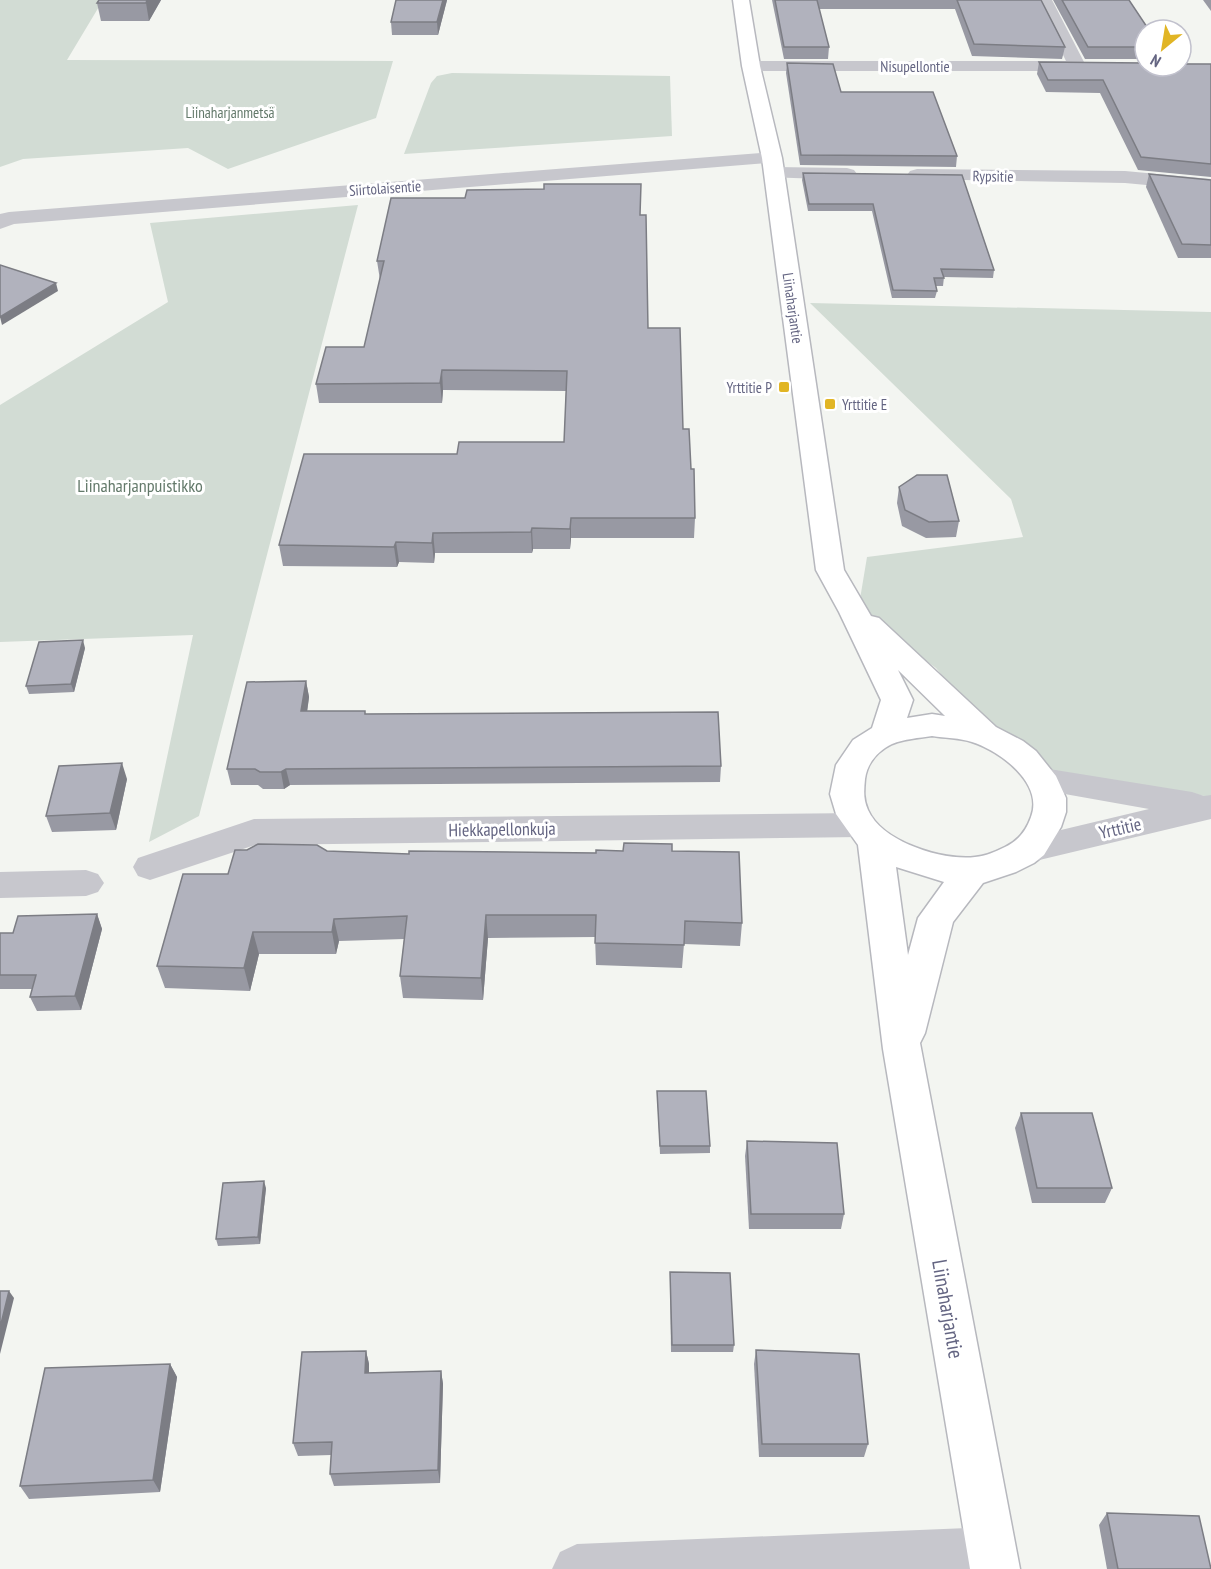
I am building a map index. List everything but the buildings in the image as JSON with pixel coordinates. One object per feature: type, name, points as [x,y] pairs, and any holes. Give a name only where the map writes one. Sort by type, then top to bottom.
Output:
[{"type":"main road","name":"Liinaharjantie","points":[[741,0],[773,166],[830,570],[854,612],[897,699],[886,734]]},
{"type":"main road","name":"Liinaharjantie","points":[[854,612],[985,735]]},
{"type":"main road","points":[[932,725],[985,735],[1007,746],[1031,766],[1043,780],[1048,797],[1049,819],[1031,849],[1001,866],[972,871],[935,868],[905,859],[867,833],[849,807],[846,784],[854,760],[863,749],[886,734],[932,725]]},
{"type":"main road","name":"Liinaharjantie","points":[[867,833],[902,1049],[993,1560]]},
{"type":"main road","name":"Liinaharjantie","points":[[902,1049],[936,918],[972,871]]},
{"type":"street","points":[[1044,0],[1078,67]]},
{"type":"street","name":"Nisupellontie","points":[[752,66],[1100,67]]},
{"type":"street","points":[[773,166],[868,174]]},
{"type":"street","name":"Siirtolaisentie","points":[[3,220],[773,166]]},
{"type":"street","name":"Rypsitie","points":[[903,175],[1125,177],[1211,185]]},
{"type":"street","name":"Yrttitie","points":[[1043,780],[1210,807]]},
{"type":"street","name":"Yrttitie","points":[[1031,849],[1210,807]]},
{"type":"street","name":"Hiekkapellonkuja","points":[[150,867],[254,832],[867,833]]},
{"type":"street","points":[[0,885],[86,883]]},
{"type":"street","points":[[578,1569],[993,1560]]},
{"type":"green space","name":"Liinaharjanmetsä","points":[[0,0],[103,0],[67,60],[393,61],[376,118],[228,169],[188,148],[23,159],[0,167]]},
{"type":"green space","points":[[452,73],[670,76],[672,136],[404,154],[431,83],[437,76]]},
{"type":"green space","name":"Liinaharjanpuistikko","points":[[358,205],[199,816],[149,842],[193,635],[0,642],[0,405],[168,302],[150,223]]},
{"type":"green space","points":[[810,303],[1211,312],[1211,797],[1050,773],[989,733],[936,668],[858,611],[867,557],[1023,537],[1011,499]]},
{"type":"place","name":"Yrttitie P","points":[[784,387]]},
{"type":"place","name":"Yrttitie E","points":[[830,404]]}]
